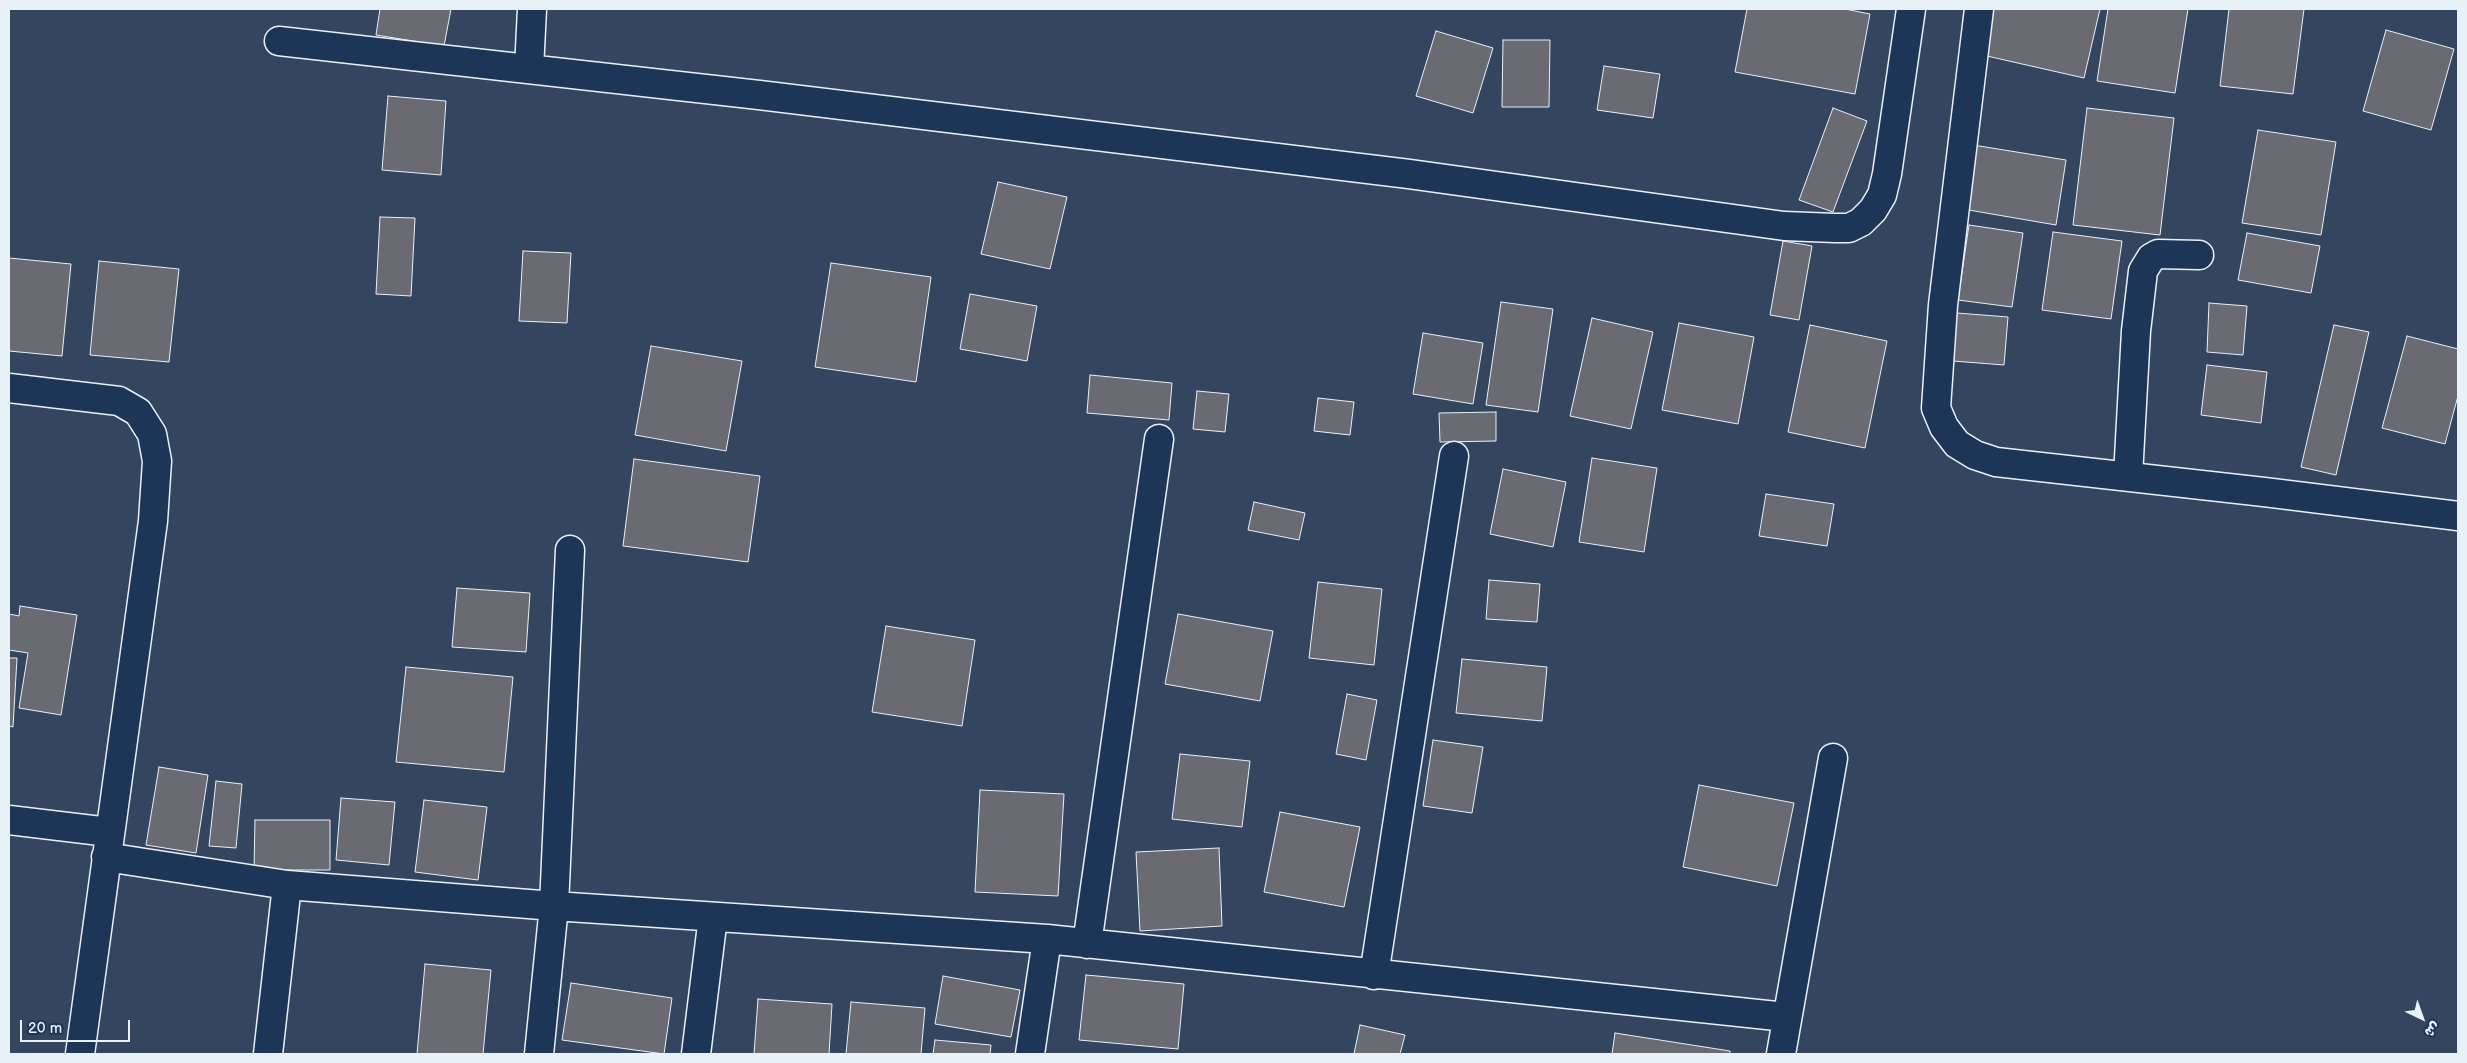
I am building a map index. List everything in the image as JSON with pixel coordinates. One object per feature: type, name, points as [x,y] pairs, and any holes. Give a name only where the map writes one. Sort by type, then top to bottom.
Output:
[{"type":"street","points":[[529,70],[532,9]]},
{"type":"street","points":[[279,41],[1399,173],[1784,226],[1849,228],[1861,222],[1873,210],[1882,195],[1887,174],[1911,9]]},
{"type":"street","points":[[1979,9],[1942,305],[1936,408],[1944,428],[1957,444],[1975,455],[1996,462],[2458,516]]},
{"type":"street","points":[[2128,476],[2136,331],[2143,271],[2151,258],[2158,254],[2199,255]]},
{"type":"street","points":[[9,388],[119,401],[138,412],[152,434],[157,461],[152,521],[80,1054]]},
{"type":"street","points":[[1087,944],[1159,439]]},
{"type":"street","points":[[1374,975],[1454,456]]},
{"type":"street","points":[[539,1054],[554,906],[570,550]]},
{"type":"street","points":[[1780,1054],[1833,758]]},
{"type":"street","points":[[9,820],[108,845],[287,885],[713,918],[1047,939],[1786,1017]]},
{"type":"street","points":[[268,1054],[287,885]]},
{"type":"street","points":[[696,1054],[713,918]]},
{"type":"street","points":[[1030,1054],[1047,939]]},
{"type":"building","points":[[380,9],[451,9],[444,46],[376,35]]},
{"type":"building","points":[[1747,9],[1845,9],[1870,14],[1855,94],[1735,72]]},
{"type":"building","points":[[1988,9],[2100,9],[2084,78],[1978,54]]},
{"type":"building","points":[[2108,9],[2188,9],[2175,93],[2097,81]]},
{"type":"building","points":[[2229,9],[2304,9],[2293,94],[2220,86]]},
{"type":"building","points":[[2386,30],[2454,49],[2431,130],[2363,111]]},
{"type":"building","points":[[1436,31],[1493,48],[1473,113],[1416,96]]},
{"type":"building","points":[[1503,40],[1550,40],[1549,107],[1502,107]]},
{"type":"building","points":[[1604,66],[1660,74],[1653,118],[1597,110]]},
{"type":"building","points":[[388,96],[446,101],[441,175],[382,170]]},
{"type":"building","points":[[1833,108],[1867,121],[1833,212],[1799,200]]},
{"type":"building","points":[[2087,108],[2174,118],[2160,235],[2073,225]]},
{"type":"building","points":[[2258,130],[2336,142],[2321,235],[2242,223]]},
{"type":"building","points":[[1967,144],[2066,160],[2056,225],[1957,208]]},
{"type":"building","points":[[998,182],[1067,197],[1050,269],[981,254]]},
{"type":"building","points":[[380,217],[415,218],[411,296],[376,294]]},
{"type":"building","points":[[1969,225],[2023,233],[2012,307],[1958,300]]},
{"type":"building","points":[[2053,232],[2122,241],[2111,319],[2042,310]]},
{"type":"building","points":[[2247,233],[2320,246],[2311,293],[2238,280]]},
{"type":"building","points":[[1783,241],[1812,246],[1799,320],[1770,315]]},
{"type":"building","points":[[523,251],[571,253],[567,323],[519,321]]},
{"type":"building","points":[[9,258],[71,264],[62,356],[9,351]]},
{"type":"building","points":[[99,261],[179,269],[169,362],[90,355]]},
{"type":"building","points":[[831,263],[931,277],[916,382],[815,367]]},
{"type":"building","points":[[970,294],[1037,306],[1027,361],[960,349]]},
{"type":"building","points":[[1501,302],[1553,309],[1538,412],[1486,405]]},
{"type":"building","points":[[2209,303],[2247,306],[2243,355],[2207,352]]},
{"type":"building","points":[[1957,313],[2008,317],[2004,365],[1953,361]]},
{"type":"building","points":[[1592,318],[1653,332],[1631,429],[1570,416]]},
{"type":"building","points":[[1679,323],[1754,337],[1738,424],[1662,410]]},
{"type":"building","points":[[1810,325],[1887,341],[1865,448],[1788,432]]},
{"type":"building","points":[[2334,325],[2369,332],[2336,475],[2301,467]]},
{"type":"building","points":[[1423,333],[1483,343],[1473,404],[1413,394]]},
{"type":"building","points":[[2407,336],[2458,349],[2458,396],[2445,444],[2382,428]]},
{"type":"building","points":[[651,346],[742,361],[726,451],[635,435]]},
{"type":"building","points":[[2207,365],[2267,372],[2261,423],[2201,415]]},
{"type":"building","points":[[1090,375],[1172,383],[1169,420],[1087,413]]},
{"type":"building","points":[[1197,391],[1229,394],[1225,432],[1193,429]]},
{"type":"building","points":[[1318,398],[1354,402],[1350,435],[1314,431]]},
{"type":"building","points":[[1496,412],[1496,441],[1440,442],[1439,413]]},
{"type":"building","points":[[1592,458],[1657,468],[1644,552],[1579,542]]},
{"type":"building","points":[[634,459],[760,476],[748,562],[623,546]]},
{"type":"building","points":[[1503,469],[1566,482],[1553,547],[1490,534]]},
{"type":"building","points":[[1766,494],[1834,504],[1827,546],[1759,536]]},
{"type":"building","points":[[1254,502],[1305,513],[1299,540],[1248,530]]},
{"type":"building","points":[[1489,580],[1540,584],[1537,622],[1486,619]]},
{"type":"building","points":[[1318,582],[1382,589],[1374,665],[1309,658]]},
{"type":"building","points":[[457,588],[530,593],[526,652],[452,647]]},
{"type":"building","points":[[20,606],[77,615],[61,715],[19,708],[28,653],[9,650],[9,614],[19,616]]},
{"type":"building","points":[[1178,614],[1273,631],[1260,701],[1165,684]]},
{"type":"building","points":[[886,626],[975,640],[962,726],[872,712]]},
{"type":"building","points":[[9,658],[17,658],[13,727],[9,726]]},
{"type":"building","points":[[1462,659],[1547,667],[1542,721],[1456,713]]},
{"type":"building","points":[[406,667],[513,677],[504,772],[396,762]]},
{"type":"building","points":[[1347,694],[1377,700],[1366,760],[1336,754]]},
{"type":"building","points":[[1433,740],[1483,747],[1472,813],[1423,806]]},
{"type":"building","points":[[1180,754],[1250,761],[1242,827],[1172,819]]},
{"type":"building","points":[[159,767],[208,775],[196,853],[146,845]]},
{"type":"building","points":[[216,781],[242,784],[236,848],[209,846]]},
{"type":"building","points":[[1699,785],[1794,803],[1777,886],[1683,867]]},
{"type":"building","points":[[980,790],[1064,794],[1058,896],[975,892]]},
{"type":"building","points":[[341,798],[395,802],[389,865],[336,860]]},
{"type":"building","points":[[424,800],[487,807],[478,880],[415,872]]},
{"type":"building","points":[[1280,812],[1360,827],[1344,907],[1264,892]]},
{"type":"building","points":[[255,820],[330,820],[330,870],[254,870]]},
{"type":"building","points":[[1219,848],[1222,926],[1140,931],[1136,852]]},
{"type":"building","points":[[425,964],[491,970],[483,1054],[417,1054]]},
{"type":"building","points":[[1086,975],[1184,984],[1178,1049],[1079,1040]]},
{"type":"building","points":[[943,976],[1020,990],[1011,1037],[935,1024]]},
{"type":"building","points":[[571,983],[672,998],[664,1054],[562,1040]]},
{"type":"building","points":[[758,999],[832,1004],[829,1054],[754,1054]]},
{"type":"building","points":[[851,1002],[925,1008],[921,1054],[846,1054]]},
{"type":"building","points":[[1360,1025],[1405,1035],[1400,1054],[1354,1054]]},
{"type":"building","points":[[1615,1033],[1730,1051],[1730,1054],[1612,1054]]},
{"type":"building","points":[[935,1040],[991,1045],[990,1054],[933,1054]]}]
